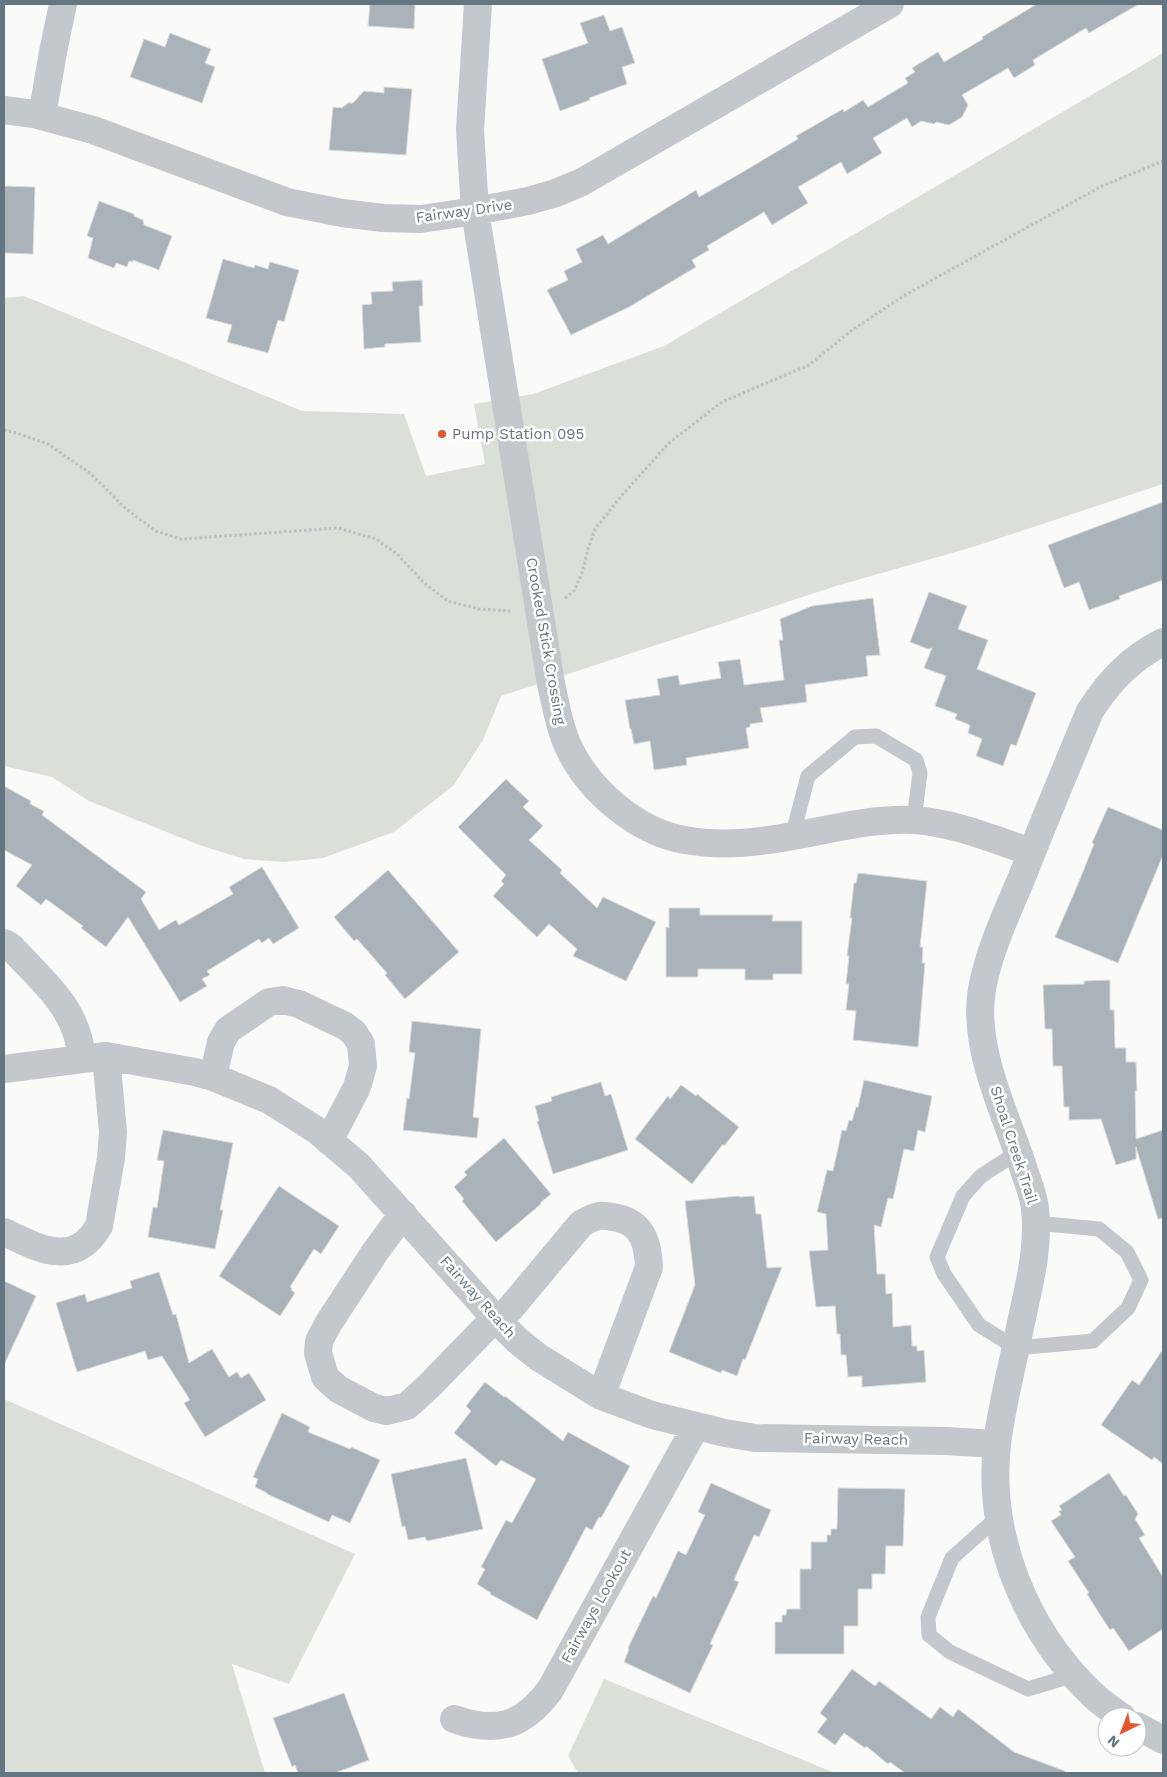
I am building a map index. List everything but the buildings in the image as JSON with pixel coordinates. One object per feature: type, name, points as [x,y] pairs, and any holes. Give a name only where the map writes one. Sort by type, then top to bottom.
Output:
[{"type":"street","points":[[42,116],[63,4]]},
{"type":"street","name":"Crooked Stick Crossing","points":[[478,4],[470,130],[475,211],[551,684],[562,732],[568,748],[593,786],[619,810],[647,827],[683,840],[712,844],[745,842],[792,837],[875,822],[914,820],[942,824],[1032,852]]},
{"type":"street","name":"Fairway Drive","points":[[4,110],[42,116],[93,130],[287,202],[342,213],[383,218],[421,219],[528,201],[556,193],[582,182],[890,4]]},
{"type":"street","name":"Shoal Creek Trail","points":[[1109,1707],[1093,1695],[1074,1675],[1045,1638],[1023,1598],[1010,1564],[998,1517],[996,1486],[998,1444],[1032,1263],[1036,1223],[1035,1205],[992,1079],[984,1046],[981,1012],[982,991],[988,964],[1090,711],[1105,688],[1130,663],[1163,642]]},
{"type":"street","points":[[4,944],[11,947],[66,1008],[76,1028],[81,1047],[94,1058],[112,1141],[111,1158],[99,1226],[86,1243],[71,1250],[51,1252],[39,1249],[4,1232]]},
{"type":"street","points":[[213,1077],[221,1042],[228,1030],[269,1002],[283,1000],[299,1004],[345,1026],[354,1033],[361,1044],[363,1066],[357,1086],[329,1141]]},
{"type":"street","name":"Fairway Reach","points":[[4,1069],[94,1058],[194,1072],[213,1077],[269,1100],[318,1132],[359,1166],[518,1341],[538,1357],[601,1396],[652,1415],[725,1433],[755,1438],[945,1441],[998,1444]]},
{"type":"street","points":[[403,1214],[328,1324],[319,1342],[318,1353],[325,1377],[338,1389],[374,1408],[387,1410],[407,1406],[497,1320],[581,1224],[598,1216],[607,1216],[625,1220],[633,1224],[641,1232],[648,1251],[649,1267],[601,1396]]},
{"type":"street","name":"Fairways Lookout","points":[[454,1719],[474,1726],[499,1726],[521,1718],[539,1705],[550,1690],[696,1426]]},
{"type":"street","points":[[1147,1731],[1163,1740]]},
{"type":"lane","points":[[792,837],[808,776],[855,737],[876,736],[916,760],[920,773],[914,820]]},
{"type":"lane","points":[[1018,1152],[981,1176],[963,1196],[937,1257],[944,1274],[979,1325],[1016,1348],[1093,1341],[1128,1308],[1141,1280],[1127,1252],[1098,1229],[1036,1223]]},
{"type":"lane","points":[[998,1517],[952,1558],[928,1616],[929,1635],[950,1652],[1028,1689],[1074,1675]]},
{"type":"path","points":[[4,430],[48,444],[90,473],[126,509],[156,532],[181,538],[338,528],[376,539],[398,555],[424,583],[448,601],[479,608],[511,612],[559,603],[574,591],[582,573],[595,529],[623,494],[670,442],[722,402],[810,365],[852,330],[905,295],[1102,186],[1163,161]]},
{"type":"shaded area","points":[[1163,53],[1163,484],[973,547],[836,586],[501,696],[483,740],[453,786],[394,832],[323,858],[285,862],[244,859],[199,845],[89,801],[52,777],[4,766],[4,298],[24,296],[302,411],[404,414],[426,476],[485,464],[474,404],[533,394],[664,346]]},
{"type":"shaded area","points":[[4,1399],[355,1554],[289,1684],[232,1664],[265,1773],[4,1773]]},
{"type":"shaded area","points":[[604,1679],[835,1773],[578,1773],[568,1756]]},
{"type":"place","name":"Pump Station 095","points":[[442,434]]}]
